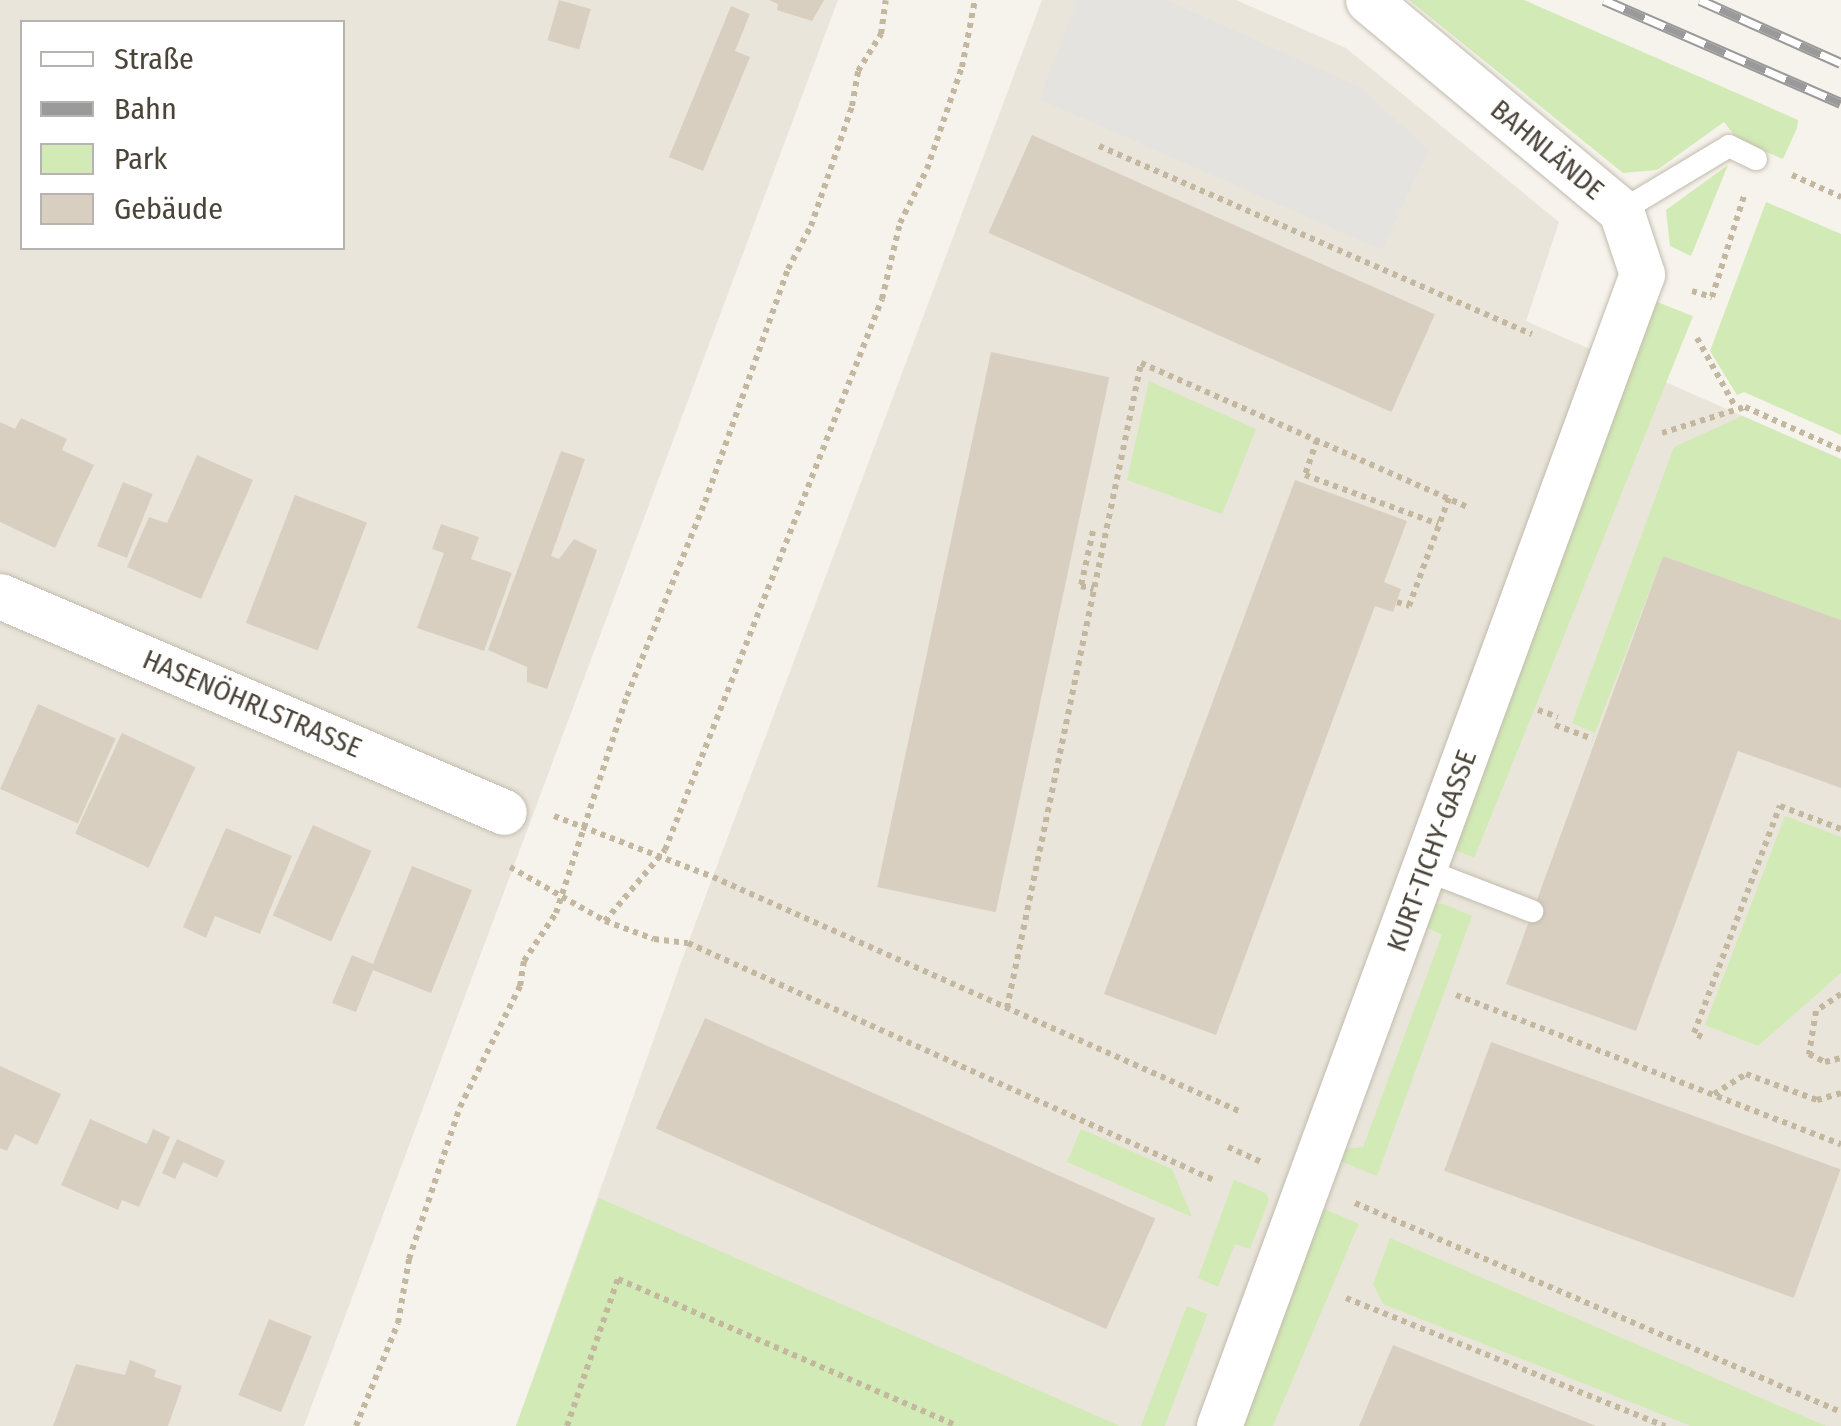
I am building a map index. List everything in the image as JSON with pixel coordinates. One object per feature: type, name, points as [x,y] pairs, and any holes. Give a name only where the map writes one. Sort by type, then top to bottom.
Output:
[{"type":"street","name":"BAHNLÄNDE","points":[[1368,0],[1621,211],[1642,274]]},
{"type":"street","name":"KURT-TICHY-GASSE","points":[[1219,1426],[1642,274]]},
{"type":"street","name":"HASENÖHRLSTRASSE","points":[[0,596],[523,811]]},
{"type":"lane","points":[[1621,211],[1730,146],[1756,159]]},
{"type":"lane","points":[[1425,870],[1532,911]]},
{"type":"path","points":[[356,1426],[398,1323],[409,1259],[460,1107],[520,986],[524,962],[556,913],[656,616],[706,502],[788,269],[810,226],[852,106],[858,71],[881,34],[886,0]]},
{"type":"path","points":[[605,922],[665,850],[844,386],[882,299],[900,223],[926,168],[962,68],[976,1]]},
{"type":"path","points":[[1099,146],[1532,334]]},
{"type":"path","points":[[1642,274],[1712,297],[1756,159],[1841,197]]},
{"type":"path","points":[[1697,338],[1736,408]]},
{"type":"path","points":[[1008,1008],[1141,364],[1467,507]]},
{"type":"path","points":[[1662,433],[1745,407],[1841,450]]},
{"type":"path","points":[[1317,440],[1305,475],[1438,524]]},
{"type":"path","points":[[1397,602],[1409,606],[1449,498]]},
{"type":"path","points":[[1093,531],[1081,586],[1094,589]]},
{"type":"path","points":[[1555,725],[1593,738]]},
{"type":"path","points":[[1702,1037],[1694,1034],[1780,806],[1841,829]]},
{"type":"path","points":[[523,811],[713,877],[1241,1112]]},
{"type":"path","points":[[510,867],[605,922],[654,939],[688,944],[1216,1181]]},
{"type":"path","points":[[1841,994],[1816,1012],[1808,1054],[1825,1062],[1841,1058]]},
{"type":"path","points":[[1456,996],[1841,1144]]},
{"type":"path","points":[[1712,1094],[1746,1074],[1818,1100],[1841,1093]]},
{"type":"path","points":[[1311,1183],[1841,1412]]},
{"type":"path","points":[[567,1426],[618,1280],[958,1426]]},
{"type":"path","points":[[1346,1298],[1664,1426]]},
{"type":"shaded area","points":[[0,0],[838,0],[304,1426],[0,1426]]},
{"type":"shaded area","points":[[1042,0],[1236,0],[1346,48],[1559,222],[1526,321],[1841,459],[1841,1426],[516,1426],[688,943]]},
{"type":"shaded area","points":[[1077,0],[1167,0],[1360,87],[1429,150],[1382,250],[1039,99]]},
{"type":"green space","points":[[1409,0],[1524,0],[1798,120],[1797,128],[1783,159],[1738,140],[1724,122],[1657,170],[1623,173]]},
{"type":"green space","points":[[1728,165],[1691,256],[1670,246],[1666,210]]},
{"type":"green space","points":[[1766,202],[1841,234],[1841,435],[1744,392],[1737,395],[1710,351]]},
{"type":"green space","points":[[1655,301],[1693,316],[1474,858],[1436,842]]},
{"type":"green space","points":[[1149,381],[1256,429],[1222,514],[1127,480]]},
{"type":"green space","points":[[1742,416],[1841,459],[1841,620],[1663,556],[1595,733],[1572,723],[1674,447]]},
{"type":"green space","points":[[1785,816],[1841,837],[1841,973],[1758,1046],[1705,1025]]},
{"type":"green space","points":[[1432,904],[1444,904],[1472,916],[1377,1176],[1340,1161],[1344,1149],[1363,1147],[1442,935],[1428,928],[1425,921]]},
{"type":"green space","points":[[1081,1129],[1172,1169],[1192,1217],[1067,1162]]},
{"type":"green space","points":[[1234,1180],[1266,1193],[1269,1200],[1250,1249],[1235,1244],[1218,1287],[1198,1278]]},
{"type":"green space","points":[[599,1198],[1120,1426],[516,1426]]},
{"type":"green space","points":[[1322,1208],[1359,1224],[1273,1426],[1242,1426],[1231,1422]]},
{"type":"green space","points":[[1390,1238],[1826,1426],[1691,1426],[1383,1304],[1373,1284]]},
{"type":"green space","points":[[1187,1306],[1208,1314],[1165,1426],[1141,1425]]},
{"type":"building","points":[[559,0],[591,9],[579,49],[547,40]]},
{"type":"building","points":[[769,0],[824,0],[812,21],[777,10],[778,4]]},
{"type":"building","points":[[731,6],[750,14],[735,51],[750,57],[703,171],[669,157]]},
{"type":"building","points":[[1032,135],[1435,314],[1391,412],[988,233]]},
{"type":"building","points":[[991,352],[1109,377],[996,912],[877,887]]},
{"type":"building","points":[[21,418],[67,439],[62,450],[94,465],[55,548],[0,522],[0,422],[15,429]]},
{"type":"building","points":[[561,451],[585,459],[551,556],[559,559],[574,539],[597,550],[547,689],[527,682],[527,667],[488,650]]},
{"type":"building","points":[[197,455],[253,480],[201,599],[127,567],[149,517],[167,523]]},
{"type":"building","points":[[1295,480],[1407,521],[1384,582],[1401,589],[1393,612],[1375,606],[1216,1035],[1104,994]]},
{"type":"building","points":[[123,482],[153,494],[127,558],[97,546]]},
{"type":"building","points":[[295,495],[367,523],[318,650],[246,623]]},
{"type":"building","points":[[441,524],[479,537],[471,559],[512,573],[484,651],[417,628],[444,553],[432,549]]},
{"type":"building","points":[[1663,556],[1841,620],[1841,788],[1738,751],[1636,1031],[1506,984]]},
{"type":"building","points":[[38,704],[116,739],[78,824],[0,789]]},
{"type":"building","points":[[122,733],[195,767],[149,868],[75,834]]},
{"type":"building","points":[[313,825],[371,851],[331,941],[273,915]]},
{"type":"building","points":[[226,828],[292,856],[260,934],[215,916],[206,938],[183,927]]},
{"type":"building","points":[[412,866],[472,890],[431,993],[373,970],[356,1012],[332,1003],[352,955],[373,964]]},
{"type":"building","points":[[705,1018],[1155,1219],[1106,1329],[656,1129]]},
{"type":"building","points":[[1491,1042],[1841,1169],[1794,1298],[1444,1171]]},
{"type":"building","points":[[0,1066],[61,1094],[37,1145],[15,1134],[7,1151],[0,1148]]},
{"type":"building","points":[[90,1119],[147,1144],[153,1129],[170,1137],[139,1207],[122,1200],[118,1210],[61,1185]]},
{"type":"building","points":[[177,1139],[225,1161],[217,1178],[183,1162],[175,1179],[162,1173]]},
{"type":"building","points":[[269,1319],[312,1336],[281,1412],[238,1395]]},
{"type":"building","points":[[1393,1345],[1596,1426],[1359,1426]]},
{"type":"building","points":[[130,1360],[156,1370],[154,1377],[182,1386],[168,1426],[53,1426],[76,1364],[125,1375]]},
{"type":"railway","points":[[1604,0],[1841,103]]},
{"type":"railway","points":[[1700,0],[1841,63]]}]
